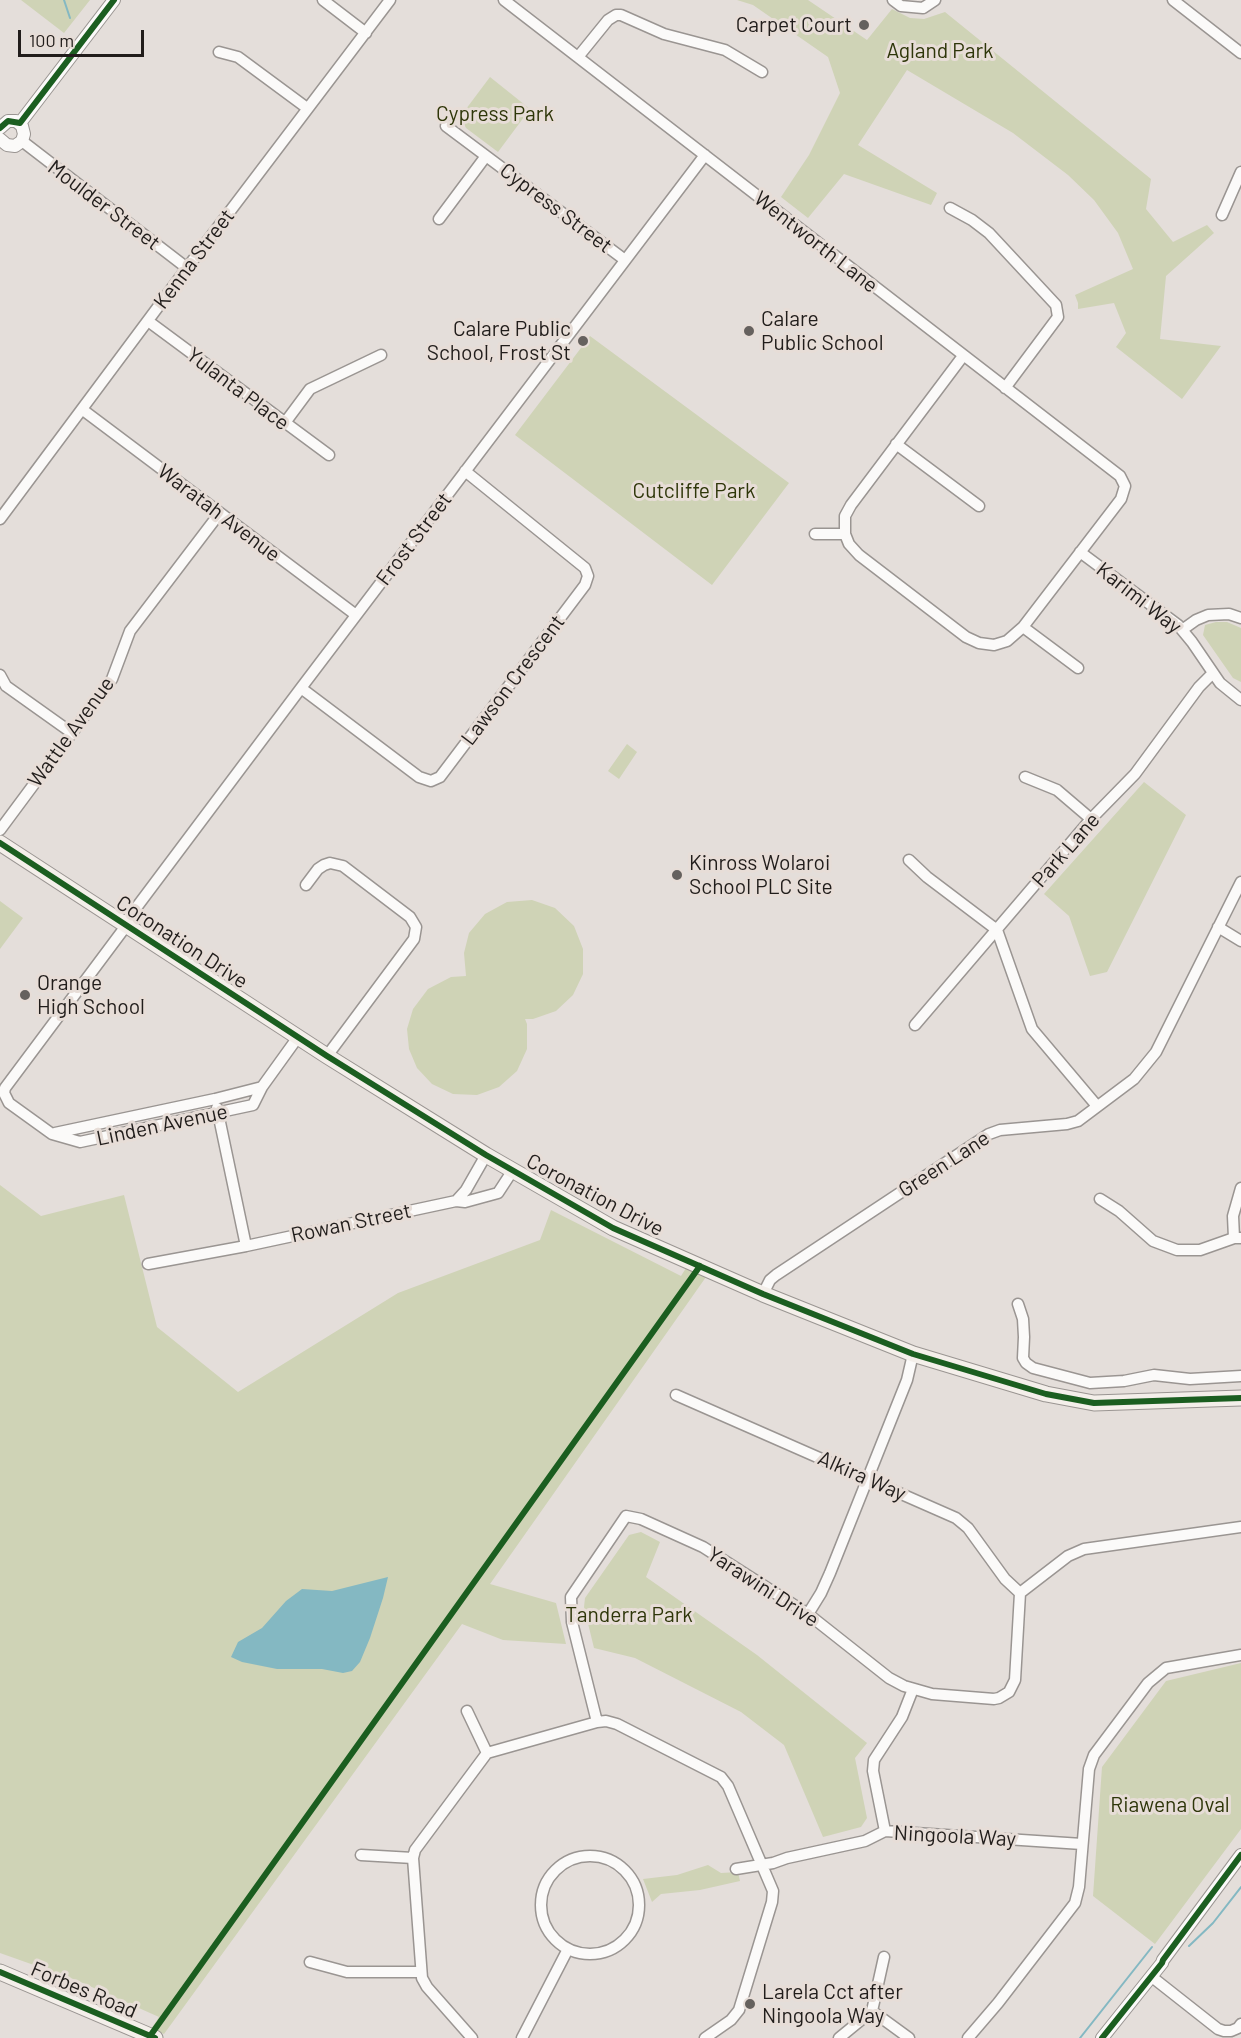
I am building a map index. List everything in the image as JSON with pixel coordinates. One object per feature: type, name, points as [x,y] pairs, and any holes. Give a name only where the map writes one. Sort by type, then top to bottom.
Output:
[{"type":"main road","name":"Coronation Drive","points":[[0,843],[327,1056],[486,1155],[613,1228],[763,1294],[913,1354],[1046,1394],[1094,1403],[1241,1398]]},
{"type":"main road","name":"Forbes Road","points":[[0,1972],[155,2038]]},
{"type":"street","points":[[20,123],[114,0]]},
{"type":"street","points":[[323,0],[366,33]]},
{"type":"street","name":"Kenna Street","points":[[0,519],[390,0]]},
{"type":"street","name":"Wentworth Lane","points":[[504,0],[963,356],[1116,471],[1125,486],[1121,498],[1080,552]]},
{"type":"street","points":[[893,0],[901,6],[922,8],[935,0]]},
{"type":"street","points":[[1173,0],[1241,53]]},
{"type":"street","points":[[578,57],[608,20],[621,15],[664,34],[725,50],[762,72]]},
{"type":"street","points":[[219,52],[238,57],[307,108]]},
{"type":"street","points":[[0,126],[12,120],[20,123],[24,134],[22,141],[15,146],[1,144]]},
{"type":"street","name":"Cypress Street","points":[[446,126],[625,260]]},
{"type":"street","name":"Moulder Street","points":[[22,141],[187,268]]},
{"type":"street","name":"Cypress Street","points":[[439,219],[486,156]]},
{"type":"street","name":"Frost Street","points":[[4,1093],[7,1083],[301,688],[705,156]]},
{"type":"street","points":[[1222,215],[1241,172]]},
{"type":"street","points":[[950,208],[989,233],[1056,305],[1058,317],[1005,388]]},
{"type":"street","name":"Yulanta Place","points":[[148,321],[284,424],[329,455]]},
{"type":"street","points":[[284,424],[310,389],[381,355]]},
{"type":"street","points":[[963,356],[847,510],[844,521],[849,544],[859,555],[974,641],[994,645],[1013,637],[1023,627],[1080,552]]},
{"type":"street","name":"Waratah Avenue","points":[[83,410],[356,615]]},
{"type":"street","points":[[896,444],[979,506]]},
{"type":"street","name":"Lawson Crescent","points":[[301,688],[419,777],[431,781],[440,777],[447,768],[585,585],[588,576],[585,568],[465,471]]},
{"type":"street","name":"Wattle Avenue","points":[[0,830],[112,679],[130,631],[219,514]]},
{"type":"street","points":[[815,534],[845,534]]},
{"type":"street","name":"Karimi Way","points":[[1080,552],[1182,630],[1212,674],[1226,689],[1241,700]]},
{"type":"street","points":[[1182,630],[1208,615],[1228,614],[1241,618]]},
{"type":"street","points":[[1023,627],[1078,668]]},
{"type":"street","name":"Park Lane","points":[[915,1024],[1091,819],[1135,774],[1199,687],[1212,674]]},
{"type":"street","points":[[0,675],[6,686],[72,733]]},
{"type":"street","points":[[1025,777],[1057,790],[1091,819]]},
{"type":"street","points":[[909,860],[927,877],[998,930],[1032,1029],[1097,1106]]},
{"type":"street","points":[[306,885],[324,865],[330,863],[343,866],[410,916],[416,927],[414,939],[327,1056]]},
{"type":"street","name":"Green Lane","points":[[763,1294],[770,1280],[776,1275],[988,1134],[1000,1130],[1078,1121],[1134,1079],[1156,1052],[1241,882]]},
{"type":"street","points":[[1218,927],[1241,941]]},
{"type":"street","name":"Linden Avenue","points":[[4,1093],[9,1103],[52,1134],[80,1142],[253,1105],[262,1087],[298,1036]]},
{"type":"street","name":"Linden Avenue","points":[[52,1134],[262,1087]]},
{"type":"street","points":[[215,1099],[246,1246]]},
{"type":"street","points":[[456,1201],[466,1190],[486,1155]]},
{"type":"street","name":"Rowan Street","points":[[148,1264],[246,1246],[456,1201],[465,1202],[498,1193],[513,1170]]},
{"type":"street","points":[[1100,1199],[1119,1211],[1153,1241],[1184,1252],[1200,1250],[1238,1238],[1233,1216],[1241,1188]]},
{"type":"street","points":[[1018,1304],[1023,1319],[1023,1358],[1033,1368],[1090,1383],[1124,1381],[1154,1375],[1190,1379],[1241,1376]]},
{"type":"street","points":[[808,1614],[822,1593],[907,1380],[913,1354]]},
{"type":"street","name":"Alkira Way","points":[[676,1395],[960,1520],[968,1527],[1005,1579],[1020,1593]]},
{"type":"street","name":"Yarawini Drive","points":[[597,1722],[572,1622],[571,1597],[626,1516],[641,1519],[689,1539],[808,1614],[884,1674],[913,1689],[932,1694],[994,1699],[1008,1692],[1015,1680],[1020,1593]]},
{"type":"street","points":[[1020,1593],[1068,1556],[1084,1549],[1241,1527]]},
{"type":"street","points":[[968,2038],[1075,1903],[1079,1887],[1089,1769],[1094,1755],[1148,1683],[1166,1668],[1241,1655]]},
{"type":"street","points":[[885,1831],[873,1771],[874,1760],[902,1717],[913,1689]]},
{"type":"street","points":[[467,1711],[487,1753]]},
{"type":"street","points":[[471,2038],[427,1987],[421,1972],[413,1858],[417,1846],[487,1753],[597,1722],[617,1724],[721,1777],[728,1786],[771,1886],[773,1896],[739,2010],[731,2020],[705,2038]]},
{"type":"street","name":"Ningoola Way","points":[[736,1869],[865,1841],[885,1831],[1082,1844]]},
{"type":"street","points":[[361,1855],[413,1858]]},
{"type":"street","points":[[1102,2038],[1241,1855]]},
{"type":"street","points":[[595,1857],[612,1862],[628,1875],[637,1893],[639,1906],[633,1928],[621,1943],[606,1951],[590,1954],[568,1949],[554,1938],[543,1919],[541,1899],[547,1881],[556,1870],[574,1859],[595,1857]]},
{"type":"street","points":[[522,2038],[568,1949]]},
{"type":"street","points":[[839,2038],[872,2011],[884,1957]]},
{"type":"street","points":[[1139,1990],[1143,1989],[1162,1960]]},
{"type":"street","points":[[310,1962],[347,1972],[421,1972]]},
{"type":"street","points":[[1152,1977],[1218,2029],[1232,2031],[1241,2024]]},
{"type":"street","points":[[872,2011],[909,2038]]},
{"type":"green space","points":[[21,0],[90,0],[64,33]]},
{"type":"green space","name":"Agland Park","points":[[737,0],[808,0],[867,40],[892,9],[910,18],[924,19],[945,12],[1151,179],[1146,209],[1173,242],[1207,225],[1214,233],[1166,276],[1160,339],[1221,346],[1182,399],[1116,347],[1126,333],[1114,303],[1078,309],[1075,295],[1133,269],[1118,233],[1094,200],[1068,175],[1013,133],[907,70],[858,145],[937,193],[931,205],[844,174],[808,218],[781,197],[809,155],[840,93],[828,57],[753,5]]},
{"type":"green space","name":"Cypress Park","points":[[490,77],[530,109],[498,152],[466,128],[460,117]]},
{"type":"green space","name":"Cutcliffe Park","points":[[590,336],[789,483],[712,585],[515,435]]},
{"type":"green space","points":[[1227,622],[1241,628],[1241,682],[1233,678],[1203,635],[1205,625]]},
{"type":"green space","points":[[627,744],[637,752],[619,779],[608,771]]},
{"type":"green space","points":[[1144,782],[1186,815],[1107,972],[1090,976],[1069,916],[1044,894]]},
{"type":"green space","points":[[532,900],[555,908],[574,926],[583,949],[583,974],[573,995],[556,1011],[533,1019],[525,1019],[527,1049],[517,1071],[499,1087],[477,1095],[453,1094],[432,1084],[417,1068],[409,1049],[407,1029],[413,1009],[428,989],[451,977],[466,976],[464,953],[469,933],[485,914],[507,902]]},
{"type":"green space","points":[[0,901],[23,918],[0,949]]},
{"type":"green space","points":[[0,1185],[41,1216],[124,1195],[157,1327],[238,1392],[398,1293],[540,1240],[551,1210],[681,1276],[686,1268],[706,1277],[490,1584],[556,1603],[566,1644],[503,1640],[462,1624],[164,2034],[151,2029],[159,2017],[76,1980],[0,1953]]},
{"type":"green space","name":"Tanderra Park","points":[[641,1532],[660,1542],[646,1577],[757,1655],[867,1743],[855,1758],[867,1818],[861,1827],[823,1837],[784,1745],[741,1712],[635,1658],[594,1648],[584,1607],[585,1598],[629,1535]]},
{"type":"green space","name":"Riawena Oval","points":[[1241,1663],[1241,1829],[1155,1944],[1093,1896],[1102,1767],[1166,1681]]},
{"type":"green space","points":[[708,1865],[721,1873],[738,1872],[740,1881],[700,1890],[661,1894],[652,1902],[643,1879],[677,1875]]},
{"type":"water","points":[[388,1577],[370,1638],[360,1662],[352,1671],[343,1673],[322,1669],[277,1669],[242,1662],[231,1657],[238,1642],[262,1628],[286,1601],[302,1589],[332,1591]]},
{"type":"waterway","points":[[64,0],[70,18]]},
{"type":"waterway","points":[[1189,1946],[1213,1923],[1241,1887]]},
{"type":"waterway","points":[[1080,2038],[1152,1947]]},
{"type":"cycle path","points":[[0,128],[8,121],[20,123],[114,0]]},
{"type":"cycle path","points":[[0,843],[327,1056],[486,1155],[613,1228],[763,1294],[913,1354],[1046,1394],[1094,1403],[1241,1398]]},
{"type":"cycle path","points":[[150,2036],[700,1266]]},
{"type":"cycle path","points":[[1102,2038],[1162,1963],[1241,1855]]},
{"type":"cycle path","points":[[0,1972],[155,2038]]},
{"type":"place","name":"Carpet Court","points":[[864,25]]},
{"type":"place","name":"Calare Public School","points":[[749,331]]},
{"type":"place","name":"Calare Public School, Frost St","points":[[583,341]]},
{"type":"place","name":"Kinross Wolaroi School PLC Site","points":[[677,875]]},
{"type":"place","name":"Orange High School","points":[[25,995]]},
{"type":"place","name":"Larela Cct after Ningoola Way","points":[[750,2004]]}]
